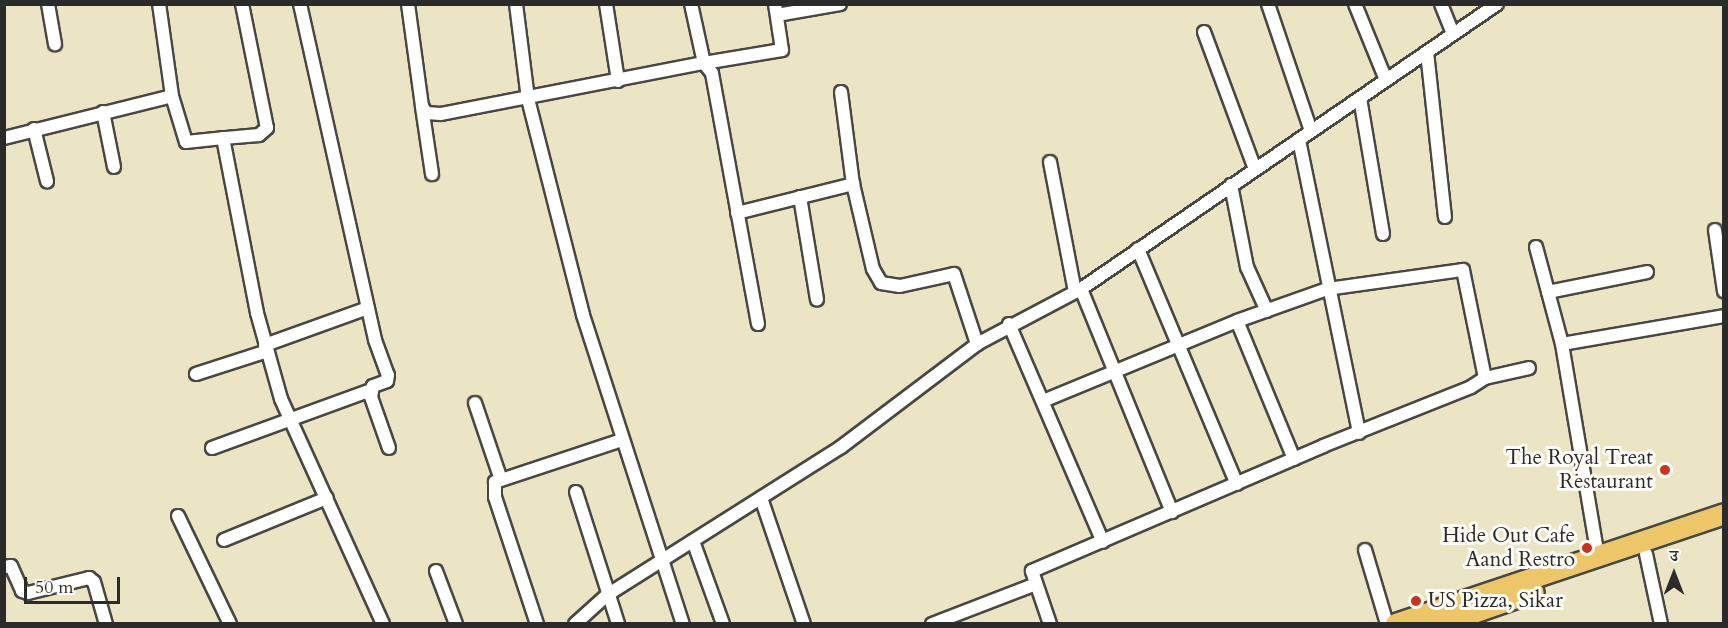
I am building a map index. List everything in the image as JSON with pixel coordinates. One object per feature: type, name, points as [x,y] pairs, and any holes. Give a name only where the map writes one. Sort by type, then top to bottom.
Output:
[{"type":"main road","points":[[1396,624],[1724,514]]},
{"type":"main road","points":[[1442,624],[1724,527]]},
{"type":"street","points":[[48,4],[54,45]]},
{"type":"street","points":[[163,5],[172,96],[186,142],[259,135],[267,128],[242,4]]},
{"type":"street","points":[[212,448],[371,390],[387,381],[388,375],[368,308],[300,4]]},
{"type":"street","points":[[408,4],[432,174]]},
{"type":"street","points":[[516,4],[528,99],[583,315],[621,440],[664,559],[683,624]]},
{"type":"street","points":[[606,4],[618,81]]},
{"type":"street","points":[[691,4],[704,63],[712,73],[758,324]]},
{"type":"street","points":[[422,106],[426,113],[441,114],[782,50],[776,10],[840,4]]},
{"type":"street","points":[[1268,4],[1311,131]]},
{"type":"street","points":[[1355,4],[1386,80]]},
{"type":"street","points":[[1441,4],[1453,34]]},
{"type":"street","points":[[575,624],[607,595],[841,447],[977,344],[1009,324],[1078,290],[1497,4]]},
{"type":"street","points":[[1204,32],[1255,169]]},
{"type":"street","points":[[1427,52],[1445,217]]},
{"type":"street","points":[[841,92],[853,184],[873,269],[881,283],[900,286],[954,274],[977,344]]},
{"type":"street","points":[[4,138],[172,96]]},
{"type":"street","points":[[1360,98],[1383,234]]},
{"type":"street","points":[[104,112],[114,167]]},
{"type":"street","points":[[34,129],[47,181]]},
{"type":"street","points":[[223,138],[266,348],[291,419],[383,624]]},
{"type":"street","points":[[1299,140],[1359,433]]},
{"type":"street","points":[[1050,162],[1078,290],[1114,369],[1172,512]]},
{"type":"street","points":[[738,213],[853,184]]},
{"type":"street","points":[[1232,185],[1247,267],[1267,311]]},
{"type":"street","points":[[800,197],[817,300]]},
{"type":"street","points":[[1715,230],[1724,291]]},
{"type":"street","points":[[1536,247],[1562,344],[1598,557]]},
{"type":"street","points":[[1138,249],[1237,484]]},
{"type":"street","points":[[1043,401],[1179,343],[1328,289],[1463,270],[1485,378]]},
{"type":"street","points":[[1548,292],[1647,272]]},
{"type":"street","points":[[196,374],[368,308]]},
{"type":"street","points":[[1562,344],[1724,316]]},
{"type":"street","points":[[1237,321],[1294,459]]},
{"type":"street","points":[[1009,324],[1103,542]]},
{"type":"street","points":[[1050,624],[1032,571],[1294,459],[1471,387],[1485,378],[1529,368]]},
{"type":"street","points":[[371,390],[389,448]]},
{"type":"street","points":[[475,403],[500,477]]},
{"type":"street","points":[[537,624],[495,497],[495,482],[500,477],[621,440]]},
{"type":"street","points":[[576,492],[618,624]]},
{"type":"street","points":[[224,540],[327,498]]},
{"type":"street","points":[[761,498],[804,624]]},
{"type":"street","points":[[178,516],[230,624]]},
{"type":"street","points":[[693,541],[723,624]]},
{"type":"street","points":[[1365,550],[1387,624]]},
{"type":"street","points":[[1646,554],[1661,624]]},
{"type":"street","points":[[4,567],[11,566],[22,591],[28,593],[89,578],[94,582],[106,624]]},
{"type":"street","points":[[436,571],[456,624]]},
{"type":"street","points":[[932,624],[1036,584]]},
{"type":"place","name":"The Royal Treat Restaurant","points":[[1665,470]]},
{"type":"place","name":"Hide Out Cafe Aand Restro","points":[[1587,548]]},
{"type":"place","name":"US Pizza, Sikar","points":[[1416,601]]}]
